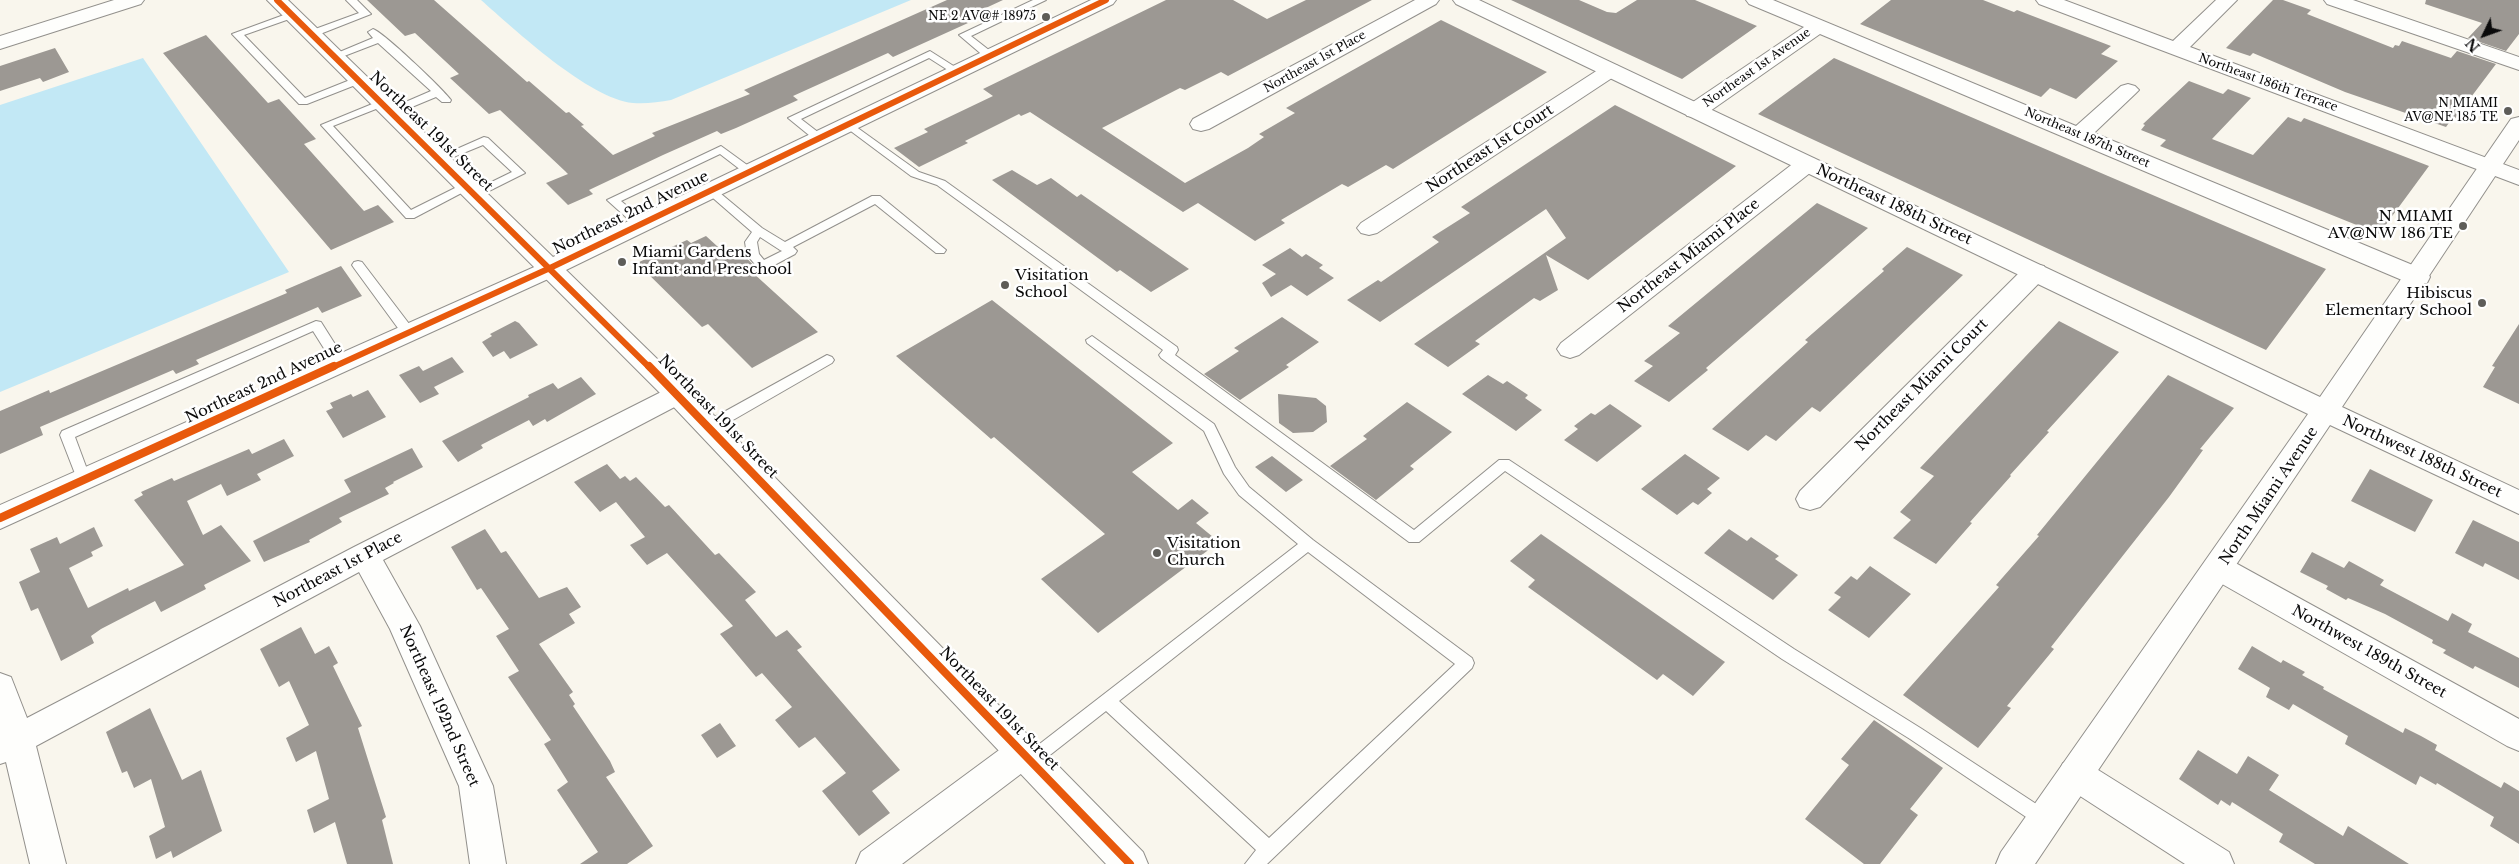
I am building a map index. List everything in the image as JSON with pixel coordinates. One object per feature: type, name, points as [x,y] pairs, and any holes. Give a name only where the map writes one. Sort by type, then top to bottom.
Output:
[{"type":"street","points":[[0,43],[134,0]]},
{"type":"street","name":"Northeast 2nd Avenue","points":[[0,518],[550,268],[1106,0]]},
{"type":"street","name":"Northeast 1st Place","points":[[1201,124],[1429,0]]},
{"type":"street","name":"Northeast 188th Street","points":[[1463,0],[2326,411]]},
{"type":"street","name":"Northeast 187th Street","points":[[1756,0],[2418,277]]},
{"type":"street","name":"Northeast 186th Terrace","points":[[2046,0],[2519,178]]},
{"type":"street","points":[[2176,49],[2227,0]]},
{"type":"street","points":[[2334,0],[2519,64]]},
{"type":"street","name":"Northeast 191st Street","points":[[284,7],[677,394],[1130,864]]},
{"type":"street","name":"Northeast 1st Avenue","points":[[1696,111],[1818,26]]},
{"type":"street","name":"Northeast 1st Court","points":[[1369,228],[1611,70]]},
{"type":"street","points":[[2079,135],[2128,90]]},
{"type":"street","name":"North Miami Avenue","points":[[2014,864],[2418,277],[2519,124]]},
{"type":"street","name":"Northeast Miami Place","points":[[1570,348],[1807,164]]},
{"type":"street","name":"Northeast Miami Court","points":[[1810,499],[2034,272]]},
{"type":"street","name":"Northeast 1st Place","points":[[9,745],[365,556],[677,394]]},
{"type":"street","name":"Northwest 188th Street","points":[[2326,411],[2519,502]]},
{"type":"street","name":"Northeast 192nd Street","points":[[365,556],[404,626],[476,786],[488,864]]},
{"type":"street","name":"Northwest 189th Street","points":[[2219,568],[2519,736]]},
{"type":"street","points":[[0,687],[9,745],[48,864]]},
{"type":"street","points":[[874,864],[1026,757]]},
{"type":"street","points":[[2075,774],[2216,864]]},
{"type":"lane","points":[[311,34],[366,14],[351,0]]},
{"type":"lane","points":[[990,56],[964,36],[1041,0]]},
{"type":"lane","points":[[284,7],[237,34],[303,102],[358,80]]},
{"type":"lane","points":[[334,56],[377,35],[442,96],[386,107],[326,125],[410,215],[519,173],[484,140],[440,159]]},
{"type":"lane","points":[[819,138],[792,118],[930,54],[958,72]]},
{"type":"lane","points":[[848,124],[915,174],[941,183],[1172,350],[1166,355],[1414,538],[1504,464],[1788,654],[1916,734],[2044,819]]},
{"type":"lane","points":[[641,224],[613,200],[721,149],[750,172]]},
{"type":"lane","points":[[710,190],[758,231],[791,251],[763,266],[752,255],[751,242],[758,231]]},
{"type":"lane","points":[[784,247],[876,199],[940,250]]},
{"type":"lane","points":[[358,265],[408,332]]},
{"type":"lane","points":[[84,480],[67,435],[316,325],[340,363]]},
{"type":"lane","points":[[1092,340],[1209,428],[1229,470],[1244,491],[1308,544],[1466,663],[1254,864]]},
{"type":"lane","points":[[709,427],[827,360]]},
{"type":"lane","points":[[1026,757],[1107,701],[1308,544]]},
{"type":"lane","points":[[1107,701],[1269,850]]},
{"type":"water","points":[[481,0],[911,0],[671,100],[633,103],[615,99],[574,76],[532,44]]},
{"type":"water","points":[[143,58],[289,272],[0,392],[0,105]]},
{"type":"building","points":[[367,0],[434,0],[527,82],[529,81],[566,113],[569,112],[584,125],[581,126],[613,155],[655,136],[652,133],[750,94],[744,90],[947,0],[1003,0],[962,19],[968,23],[893,57],[888,53],[793,96],[798,100],[736,128],[721,134],[717,131],[663,155],[589,190],[593,194],[568,205],[546,183],[568,174],[500,110],[489,114],[450,78],[459,74],[415,33],[405,36]]},
{"type":"building","points":[[1166,0],[1233,0],[1267,19],[1306,0],[1372,0],[1228,76],[1221,72],[1185,90],[1180,88],[1102,128],[1185,183],[1248,148],[1264,137],[1259,134],[1295,113],[1286,108],[1441,20],[1547,72],[1393,169],[1386,165],[1348,187],[1342,184],[1281,220],[1285,223],[1255,241],[1198,203],[1183,212],[1030,112],[1021,116],[1019,114],[965,141],[968,143],[919,167],[894,148],[928,132],[924,129],[993,96],[983,89]]},
{"type":"building","points":[[1511,0],[1579,0],[1607,12],[1616,13],[1637,0],[1695,0],[1757,26],[1682,79]]},
{"type":"building","points":[[1891,0],[1983,0],[2014,12],[2017,10],[2111,46],[2101,54],[2118,61],[2076,99],[2050,88],[2041,97],[1860,24]]},
{"type":"building","points":[[2273,0],[2283,0],[2311,10],[2307,14],[2393,48],[2395,45],[2399,46],[2402,41],[2451,58],[2457,51],[2496,64],[2453,121],[2451,120],[2446,127],[2345,92],[2253,53],[2250,56],[2226,48]]},
{"type":"building","points":[[2426,0],[2519,0],[2519,34],[2506,51],[2468,38],[2482,23],[2425,4]]},
{"type":"building","points":[[206,35],[268,103],[279,99],[316,139],[304,144],[364,211],[378,205],[394,222],[331,250],[163,53]]},
{"type":"building","points":[[55,48],[69,72],[43,82],[40,78],[0,91],[0,66]]},
{"type":"building","points":[[1834,58],[2326,269],[2266,350],[1758,114]]},
{"type":"building","points":[[2189,81],[2223,94],[2228,89],[2251,98],[2212,139],[2253,155],[2288,117],[2301,122],[2304,118],[2429,166],[2379,234],[2160,146],[2166,140],[2141,130],[2145,125],[2143,124]]},
{"type":"building","points":[[1615,105],[1736,166],[1588,280],[1546,255],[1558,290],[1540,301],[1534,298],[1475,341],[1480,344],[1448,367],[1414,344],[1566,238],[1546,209],[1380,322],[1347,300],[1378,280],[1381,282],[1439,242],[1432,237],[1470,213],[1461,207]]},
{"type":"building","points":[[1012,170],[1037,185],[1051,178],[1077,197],[1081,194],[1189,269],[1151,292],[1120,270],[1117,272],[992,180]]},
{"type":"building","points":[[1817,203],[1868,228],[1706,368],[1708,370],[1669,402],[1634,381],[1653,366],[1644,361],[1680,333],[1668,326]]},
{"type":"building","points":[[706,236],[728,256],[740,251],[757,269],[752,272],[818,332],[752,368],[708,324],[702,327],[637,263],[687,240],[691,243]]},
{"type":"building","points":[[1907,247],[1963,275],[1820,412],[1812,407],[1776,441],[1766,435],[1748,451],[1712,429],[1808,342],[1805,340],[1884,271],[1882,269]]},
{"type":"building","points":[[1290,248],[1302,257],[1306,254],[1323,265],[1319,268],[1334,278],[1307,296],[1291,285],[1271,297],[1262,283],[1276,274],[1262,265]]},
{"type":"building","points":[[341,266],[362,296],[322,313],[318,307],[196,360],[199,364],[176,374],[173,370],[40,427],[43,435],[0,454],[0,411],[49,390],[50,393],[287,293],[285,290]]},
{"type":"building","points":[[992,300],[1173,443],[1132,472],[1178,510],[1192,499],[1209,513],[1196,523],[1219,542],[1098,633],[1041,579],[1105,534],[994,437],[991,439],[896,356]]},
{"type":"building","points":[[1282,317],[1319,342],[1286,365],[1289,367],[1240,400],[1204,374],[1239,351],[1234,348]]},
{"type":"building","points":[[515,321],[519,323],[538,345],[510,359],[504,351],[493,357],[482,342],[492,336],[490,334]]},
{"type":"building","points":[[2059,321],[2119,352],[2047,431],[2049,432],[2010,475],[1936,564],[1893,538],[1911,520],[1900,512],[1934,476],[1920,468]]},
{"type":"building","points":[[2519,324],[2519,404],[2483,387],[2495,367],[2492,366]]},
{"type":"building","points":[[452,357],[464,372],[434,387],[439,394],[420,403],[399,375],[419,366],[423,371]]},
{"type":"building","points":[[1488,375],[1503,384],[1507,381],[1528,395],[1525,398],[1542,410],[1516,431],[1462,394]]},
{"type":"building","points":[[2168,375],[2234,408],[2200,449],[2203,450],[2169,497],[2051,647],[2054,649],[2007,706],[2011,708],[1978,748],[1903,695],[1999,587],[1996,585],[2039,536],[2037,535]]},
{"type":"building","points":[[581,377],[596,394],[547,422],[545,419],[533,426],[529,420],[481,445],[483,448],[458,462],[442,441],[553,383],[558,389]]},
{"type":"building","points":[[368,390],[386,417],[343,438],[326,411],[333,408],[330,403],[351,394],[353,397]]},
{"type":"building","points":[[1278,394],[1316,398],[1326,406],[1327,422],[1313,432],[1293,433],[1279,423]]},
{"type":"building","points":[[1407,402],[1452,432],[1410,466],[1414,469],[1376,500],[1330,466],[1367,439],[1363,436]]},
{"type":"building","points":[[1610,404],[1642,426],[1597,462],[1564,440],[1578,429],[1574,426],[1591,413],[1595,415]]},
{"type":"building","points":[[284,439],[294,456],[257,474],[261,480],[227,496],[221,484],[187,501],[203,535],[221,525],[251,561],[204,585],[206,589],[161,612],[155,601],[101,629],[91,636],[94,643],[61,661],[38,608],[31,611],[19,582],[40,572],[30,549],[57,537],[60,544],[94,527],[103,546],[91,552],[93,556],[69,568],[88,608],[128,588],[129,591],[184,565],[134,500],[143,495],[141,492],[172,478],[174,481],[249,449],[252,454]]},
{"type":"building","points":[[412,448],[423,467],[385,488],[389,494],[339,518],[342,522],[309,540],[310,542],[264,562],[253,541],[351,492],[344,480]]},
{"type":"building","points":[[1685,454],[1720,478],[1707,489],[1712,493],[1698,505],[1693,502],[1677,515],[1641,489]]},
{"type":"building","points":[[1272,456],[1303,480],[1286,492],[1255,467]]},
{"type":"building","points":[[607,464],[620,479],[625,476],[630,481],[636,477],[665,507],[669,505],[715,555],[719,553],[756,592],[745,600],[776,637],[787,630],[802,647],[797,650],[900,770],[872,791],[890,813],[859,836],[822,791],[846,773],[815,737],[799,748],[775,720],[792,707],[762,673],[756,677],[720,634],[733,626],[667,553],[647,565],[630,545],[645,537],[616,502],[600,512],[574,482]]},
{"type":"building","points":[[2370,469],[2433,500],[2415,532],[2351,501]]},
{"type":"building","points":[[2473,520],[2519,542],[2519,580],[2485,563],[2483,567],[2455,553]]},
{"type":"building","points":[[485,529],[501,553],[506,551],[539,598],[567,587],[581,607],[569,614],[575,623],[539,644],[573,692],[569,695],[575,704],[573,706],[610,761],[615,772],[606,777],[653,846],[627,864],[580,864],[598,852],[557,790],[568,782],[544,744],[551,740],[508,677],[519,671],[496,636],[509,629],[481,588],[477,590],[451,547]]},
{"type":"building","points":[[1729,529],[1747,541],[1751,537],[1779,556],[1775,559],[1798,575],[1773,600],[1704,553]]},
{"type":"building","points":[[1541,534],[1725,662],[1693,696],[1663,674],[1657,680],[1528,587],[1535,580],[1510,561]]},
{"type":"building","points":[[2312,552],[2344,568],[2349,561],[2384,580],[2380,585],[2448,621],[2452,613],[2472,624],[2468,632],[2519,658],[2519,688],[2475,666],[2473,669],[2443,653],[2446,650],[2432,643],[2433,640],[2385,614],[2348,598],[2346,600],[2326,589],[2328,586],[2300,572]]},
{"type":"building","points":[[1870,566],[1911,594],[1869,638],[1828,610],[1841,597],[1834,593],[1851,576],[1857,580]]},
{"type":"building","points":[[301,627],[315,654],[329,646],[338,663],[333,666],[362,726],[358,728],[386,817],[382,820],[393,864],[347,864],[335,822],[314,833],[307,810],[329,799],[316,751],[296,762],[286,738],[309,725],[289,681],[279,687],[260,649]]},
{"type":"building","points":[[2252,646],[2281,663],[2283,660],[2305,672],[2302,675],[2324,687],[2323,689],[2403,733],[2405,728],[2437,745],[2435,750],[2501,788],[2504,782],[2519,791],[2519,844],[2490,826],[2494,817],[2437,783],[2436,785],[2420,776],[2416,785],[2345,744],[2348,736],[2293,704],[2289,710],[2266,697],[2270,688],[2238,669]]},
{"type":"building","points":[[150,708],[182,780],[201,770],[222,831],[173,858],[171,851],[156,859],[149,836],[165,827],[151,779],[134,788],[127,771],[122,773],[106,732]]},
{"type":"building","points":[[1874,720],[1943,768],[1910,809],[1918,815],[1880,864],[1864,864],[1805,819],[1849,765],[1841,759]]},
{"type":"building","points":[[720,723],[736,746],[717,758],[701,735]]},
{"type":"building","points":[[2198,750],[2237,774],[2248,756],[2279,775],[2269,790],[2343,836],[2348,826],[2409,864],[2315,864],[2279,842],[2283,834],[2232,802],[2230,806],[2221,800],[2218,805],[2179,779]]},
{"type":"cycle path","points":[[277,0],[677,394],[1130,864]]},
{"type":"cycle path","points":[[0,518],[550,268],[1106,0]]},
{"type":"place","name":"NE 2 AV@# 18975","points":[[1046,17]]},
{"type":"place","name":"N MIAMI AV@NE 185 TE","points":[[2508,111]]},
{"type":"place","name":"N MIAMI AV@NW 186 TE","points":[[2463,226]]},
{"type":"place","name":"Miami Gardens Infant and Preschool","points":[[622,262]]},
{"type":"place","name":"Visitation School","points":[[1005,285]]},
{"type":"place","name":"Hibiscus Elementary School","points":[[2482,303]]},
{"type":"place","name":"Visitation Church","points":[[1157,553]]}]
